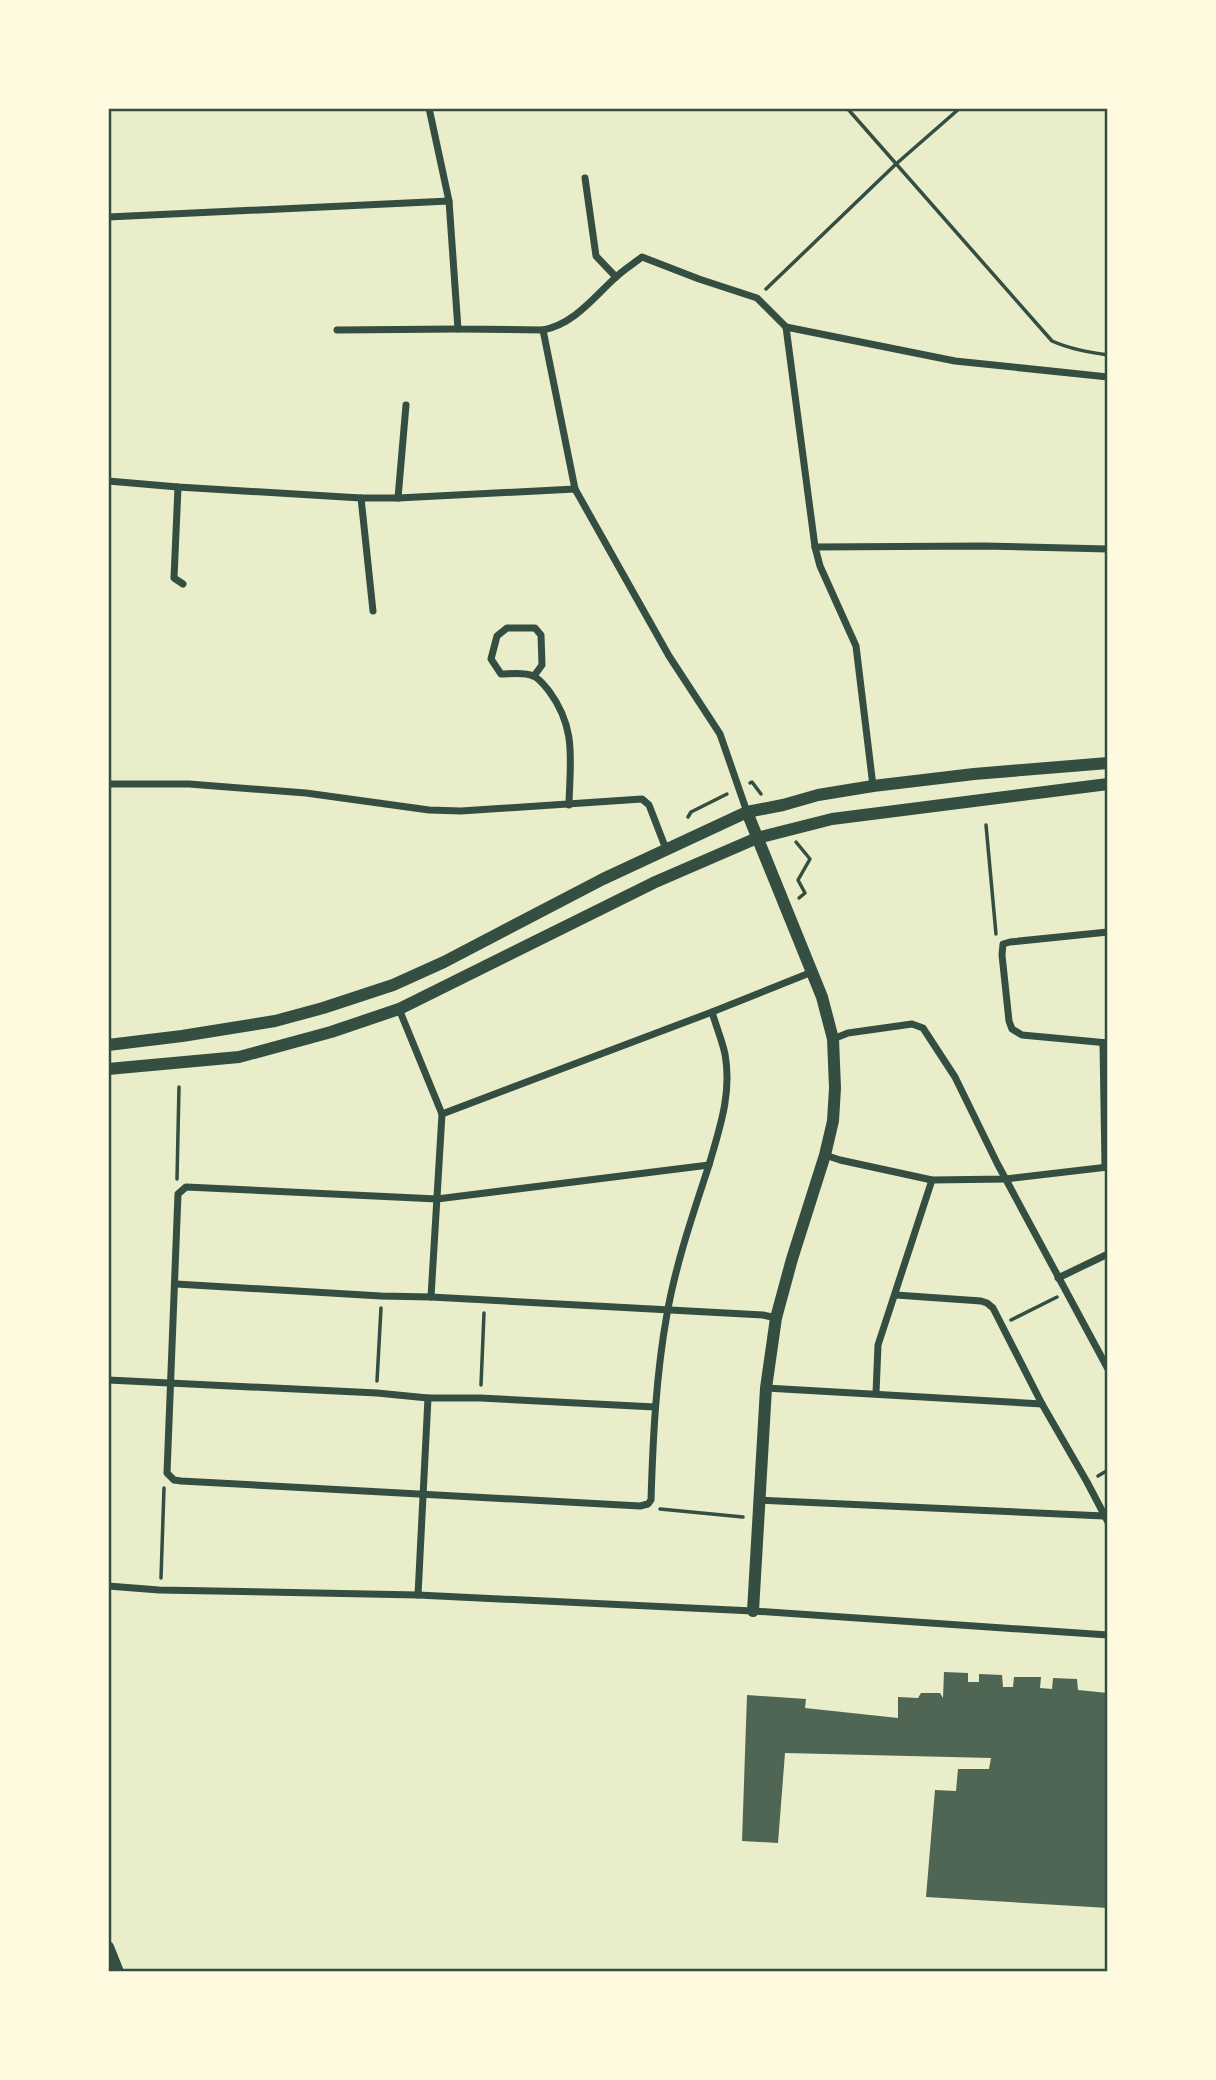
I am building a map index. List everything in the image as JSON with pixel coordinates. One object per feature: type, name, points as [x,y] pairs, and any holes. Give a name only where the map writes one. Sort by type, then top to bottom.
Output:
[{"type":"main road","points":[[108,1045],[275,1021],[393,985],[444,962],[603,879],[747,812],[818,795],[873,786],[974,774],[1108,763]]},
{"type":"main road","points":[[108,1069],[239,1056],[331,1032],[399,1009],[653,883],[757,838],[832,819],[1108,784]]},
{"type":"main road","points":[[747,812],[822,997],[833,1039],[835,1109],[825,1155],[776,1318],[766,1388],[753,1611]]},
{"type":"main road","points":[[108,1947],[118,1972]]},
{"type":"street","points":[[429,108],[449,201],[458,328]]},
{"type":"street","points":[[585,178],[596,256],[616,277]]},
{"type":"street","points":[[108,217],[449,201]]},
{"type":"street","points":[[337,330],[543,330],[584,310],[616,277],[642,257],[757,298],[786,327],[954,361],[1108,377]]},
{"type":"street","points":[[786,327],[815,547],[820,566],[856,646],[873,786]]},
{"type":"street","points":[[543,330],[575,489],[669,656],[720,734],[747,812]]},
{"type":"street","points":[[398,498],[406,405]]},
{"type":"street","points":[[108,481],[361,498],[575,489]]},
{"type":"street","points":[[178,487],[174,578],[183,584]]},
{"type":"street","points":[[361,498],[373,611]]},
{"type":"street","points":[[815,547],[984,545],[1108,549]]},
{"type":"street","points":[[534,676],[542,665],[541,635],[536,628],[507,628],[497,636],[491,659],[501,674],[534,676],[545,685],[559,704],[568,727],[571,745],[569,805]]},
{"type":"street","points":[[108,784],[189,785],[306,793],[429,810],[461,811],[642,799],[649,805],[666,849]]},
{"type":"street","points":[[825,1155],[932,1180],[1006,1179],[1107,1167],[1105,1043],[1021,1035],[1012,1030],[1002,955],[1003,944],[1010,942],[1108,932]]},
{"type":"street","points":[[442,1114],[811,972]]},
{"type":"street","points":[[399,1009],[442,1114],[431,1297]]},
{"type":"street","points":[[709,1165],[437,1199],[190,1186],[182,1189],[178,1194],[167,1469],[170,1476],[181,1481],[640,1506],[648,1504],[655,1408],[667,1311],[684,1243],[709,1165],[725,1108],[728,1082],[724,1053],[712,1012]]},
{"type":"street","points":[[833,1039],[848,1033],[912,1024],[923,1028],[955,1077],[1006,1179],[1108,1369]]},
{"type":"street","points":[[876,1393],[877,1353],[932,1180]]},
{"type":"street","points":[[1058,1278],[1108,1254]]},
{"type":"street","points":[[176,1284],[763,1315],[776,1318]]},
{"type":"street","points":[[896,1295],[987,1303],[993,1308],[1042,1404],[1106,1519]]},
{"type":"street","points":[[108,1380],[655,1408]]},
{"type":"street","points":[[766,1388],[1042,1404]]},
{"type":"street","points":[[418,1595],[428,1398]]},
{"type":"street","points":[[759,1500],[1106,1519]]},
{"type":"street","points":[[108,1586],[159,1590],[418,1595],[753,1611],[1108,1635]]},
{"type":"path","points":[[847,108],[1052,341],[1066,347],[1108,355]]},
{"type":"path","points":[[757,298],[896,164],[960,108]]},
{"type":"path","points":[[986,825],[996,934],[1003,944]]},
{"type":"path","points":[[179,1087],[177,1178],[182,1189]]},
{"type":"path","points":[[1001,1325],[1066,1293]]},
{"type":"path","points":[[377,1393],[381,1296]]},
{"type":"path","points":[[480,1398],[485,1300]]},
{"type":"path","points":[[161,1578],[164,1487],[170,1476]]},
{"type":"path","points":[[648,1504],[658,1508],[743,1517]]},
{"type":"building","points":[[944,1672],[968,1673],[968,1682],[979,1682],[979,1674],[1002,1675],[1003,1687],[1013,1687],[1014,1677],[1041,1677],[1040,1688],[1052,1689],[1053,1678],[1077,1679],[1078,1690],[1108,1693],[1108,1908],[926,1897],[935,1790],[956,1791],[958,1769],[989,1769],[991,1758],[785,1753],[778,1843],[742,1841],[747,1695],[806,1699],[805,1708],[898,1718],[898,1697],[918,1698],[921,1693],[940,1693],[943,1698]]}]
